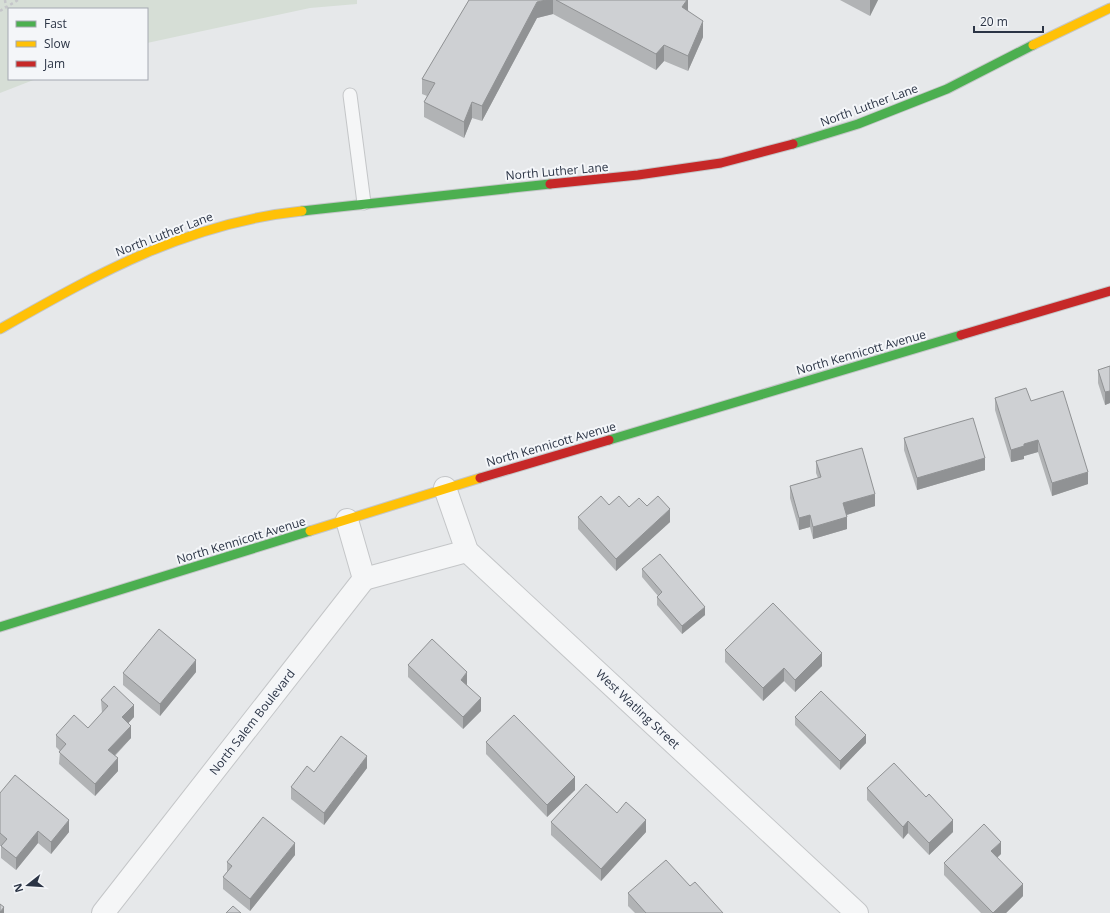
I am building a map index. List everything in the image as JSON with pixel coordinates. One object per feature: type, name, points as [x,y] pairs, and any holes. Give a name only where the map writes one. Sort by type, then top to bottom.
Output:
[{"type":"street","name":"North Luther Lane","points":[[0,329],[91,277],[174,241],[223,225],[252,218],[364,204],[672,171],[752,156],[858,124],[947,88],[1062,30],[1110,8]]},
{"type":"street","name":"North Kennicott Avenue","points":[[0,627],[347,520],[445,488],[1110,291]]},
{"type":"street","name":"West Watling Street","points":[[445,488],[467,551],[857,913]]},
{"type":"street","points":[[347,520],[364,579],[467,551]]},
{"type":"street","name":"North Salem Boulevard","points":[[103,913],[364,579]]},
{"type":"lane","points":[[350,95],[364,204]]},
{"type":"path","points":[[4,0],[6,7]]},
{"type":"path","points":[[0,12],[18,0]]},
{"type":"shaded area","points":[[0,0],[357,0],[357,4],[310,8],[148,43],[148,8],[8,8],[8,80],[33,80],[0,93]]},
{"type":"building","points":[[469,0],[546,0],[537,2],[482,106],[472,102],[464,122],[424,102],[435,83],[422,79]]},
{"type":"building","points":[[556,0],[687,0],[682,7],[703,21],[688,56],[664,45],[656,54]]},
{"type":"building","points":[[1110,366],[1110,391],[1105,392],[1098,370]]},
{"type":"building","points":[[1026,388],[1031,401],[1063,391],[1088,472],[1052,483],[1038,440],[1011,450],[995,398]]},
{"type":"building","points":[[973,418],[985,458],[917,478],[904,438]]},
{"type":"building","points":[[862,448],[875,494],[843,503],[847,517],[813,527],[810,515],[799,518],[790,486],[821,477],[816,461]]},
{"type":"building","points":[[601,496],[609,505],[619,496],[629,507],[639,498],[647,506],[658,496],[670,509],[616,559],[578,517]]},
{"type":"building","points":[[660,554],[705,607],[682,626],[657,597],[662,592],[642,569]]},
{"type":"building","points":[[773,603],[822,653],[795,680],[784,668],[763,688],[725,650]]},
{"type":"building","points":[[159,629],[196,660],[160,704],[123,673]]},
{"type":"building","points":[[432,639],[467,672],[461,680],[481,698],[463,717],[408,665]]},
{"type":"building","points":[[114,686],[134,705],[122,717],[131,726],[108,750],[118,758],[95,784],[59,752],[66,744],[56,735],[74,715],[88,728],[108,706],[101,700]]},
{"type":"building","points":[[821,691],[866,735],[840,761],[795,717]]},
{"type":"building","points":[[514,715],[575,777],[547,805],[486,742]]},
{"type":"building","points":[[341,736],[367,756],[324,813],[291,787],[307,766],[314,772]]},
{"type":"building","points":[[894,763],[926,797],[929,794],[953,820],[929,843],[908,821],[903,827],[867,788]]},
{"type":"building","points":[[15,775],[69,820],[51,842],[38,831],[16,858],[1,846],[7,839],[0,833],[0,793]]},
{"type":"building","points":[[586,784],[617,813],[626,802],[646,820],[601,869],[551,822]]},
{"type":"building","points":[[263,817],[295,843],[250,899],[223,877],[232,866],[227,862]]},
{"type":"building","points":[[984,824],[1001,842],[991,851],[1023,884],[993,913],[944,863]]},
{"type":"building","points":[[666,860],[690,886],[695,882],[723,913],[646,913],[628,893]]},
{"type":"building","points":[[0,904],[4,907],[0,912]]},
{"type":"building","points":[[233,906],[241,913],[226,913]]},
{"type":"traffic: fast","points":[[793,144],[858,124],[947,89],[1033,45]]},
{"type":"traffic: fast","points":[[302,211],[550,184]]},
{"type":"traffic: fast","points":[[609,440],[961,335]]},
{"type":"traffic: fast","points":[[0,627],[310,531]]},
{"type":"traffic: slow","points":[[1033,45],[1110,8]]},
{"type":"traffic: slow","points":[[0,329],[108,270],[182,239],[220,227],[260,217],[302,211]]},
{"type":"traffic: slow","points":[[310,531],[480,478]]},
{"type":"traffic: jam","points":[[550,184],[638,175],[721,163],[793,144]]},
{"type":"traffic: jam","points":[[961,335],[1110,291]]},
{"type":"traffic: jam","points":[[480,478],[609,440]]}]
